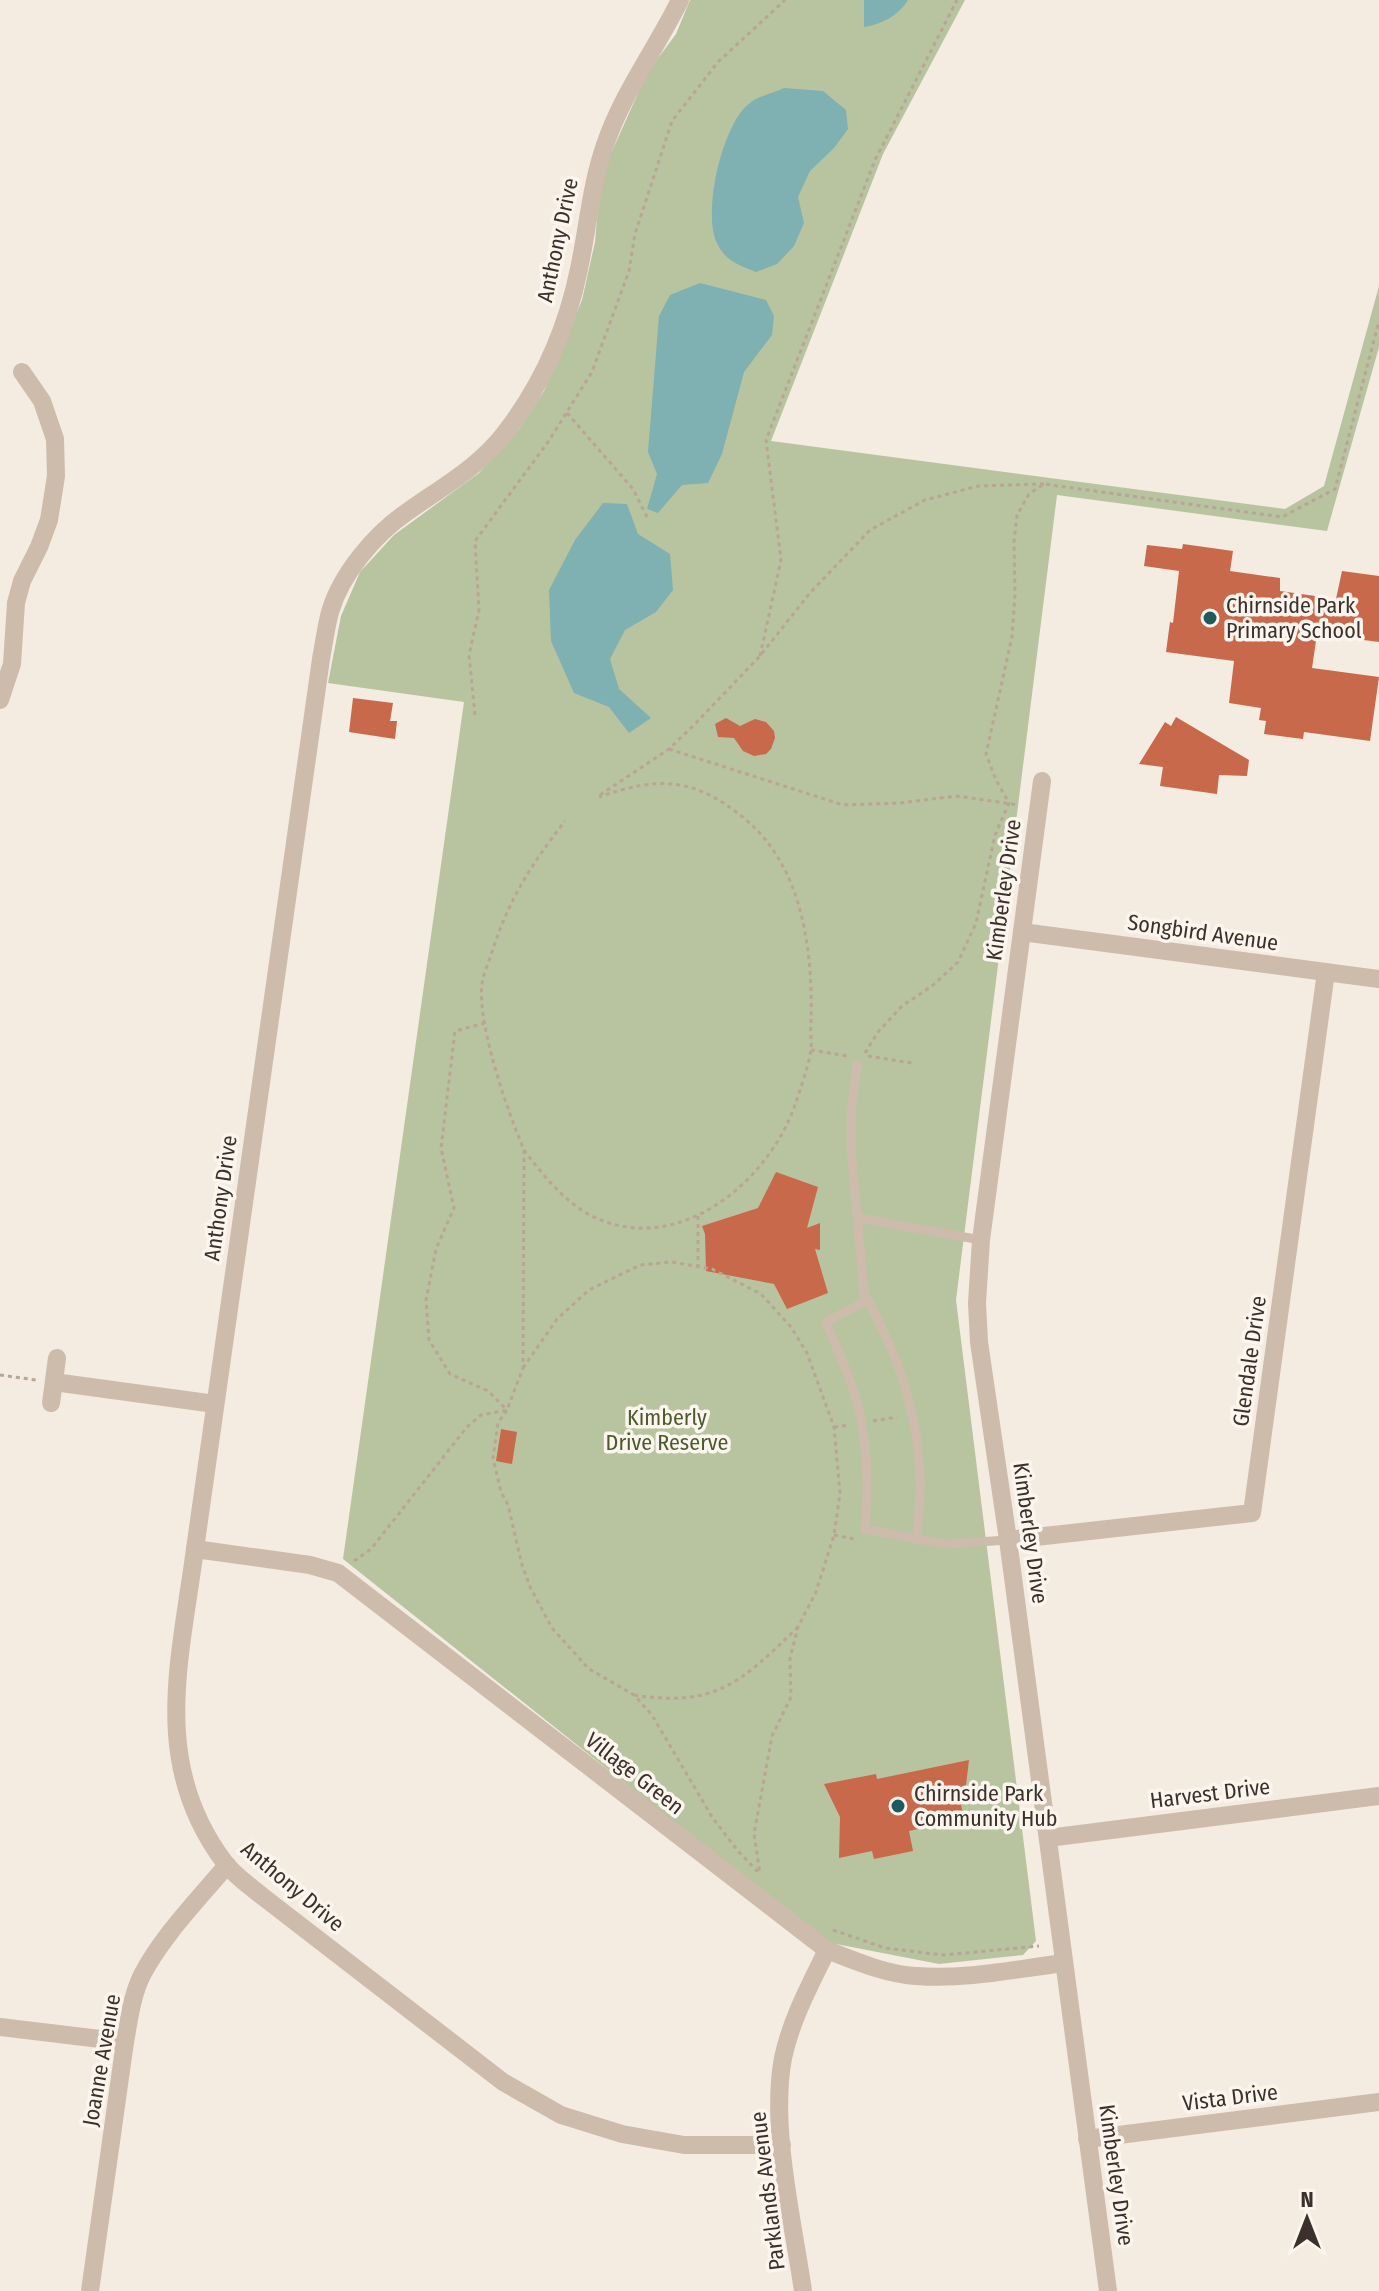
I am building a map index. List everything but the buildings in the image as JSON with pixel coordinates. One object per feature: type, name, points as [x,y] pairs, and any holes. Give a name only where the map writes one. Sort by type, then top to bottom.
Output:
[{"type":"street","name":"Anthony Drive","points":[[680,0],[625,96],[606,141],[594,178],[578,272],[565,319],[528,402],[475,466],[405,513],[377,539],[351,570],[331,609],[321,659],[195,1549],[177,1683],[176,1743],[180,1768],[196,1814],[227,1865],[262,1896],[503,2082],[561,2115],[622,2134],[684,2145],[782,2145]]},
{"type":"street","points":[[0,700],[12,664],[16,603],[22,581],[49,520],[56,476],[55,439],[42,401],[22,372]]},
{"type":"street","name":"Kimberley Drive","points":[[1042,781],[981,1240],[977,1303],[979,1342],[1108,2291]]},
{"type":"street","name":"Songbird Avenue","points":[[1022,932],[1379,979]]},
{"type":"street","name":"Glendale Drive","points":[[1008,1540],[1252,1513],[1326,972]]},
{"type":"street","points":[[51,1403],[57,1358]]},
{"type":"street","points":[[54,1382],[215,1404]]},
{"type":"street","name":"Village Green","points":[[195,1549],[310,1565],[338,1573],[827,1950],[869,1967],[915,1976],[961,1976],[1064,1963]]},
{"type":"street","name":"Harvest Drive","points":[[1048,1838],[1379,1796]]},
{"type":"street","name":"Joanne Avenue","points":[[90,2291],[132,2003],[142,1976],[161,1946],[227,1865]]},
{"type":"street","name":"Parklands Avenue","points":[[803,2291],[782,2145],[780,2101],[783,2059],[794,2020],[827,1950]]},
{"type":"street","points":[[0,2027],[125,2042]]},
{"type":"street","name":"Vista Drive","points":[[1087,2139],[1379,2102]]},
{"type":"lane","points":[[861,1060],[851,1111],[851,1149],[864,1293],[901,1369],[913,1414],[920,1480],[917,1539]]},
{"type":"lane","points":[[859,1218],[981,1240]]},
{"type":"lane","points":[[868,1300],[826,1322],[856,1398],[867,1457],[865,1529],[947,1544],[1008,1540]]},
{"type":"path","points":[[475,715],[469,655],[479,610],[475,541],[548,442],[592,372],[624,284],[635,234],[672,121],[718,62],[785,0]]},
{"type":"path","points":[[760,656],[781,560],[766,440],[875,160],[957,0]]},
{"type":"path","points":[[565,821],[531,864],[497,937],[482,984],[485,1023],[510,1117],[524,1150],[555,1187],[589,1215],[618,1225],[666,1226],[698,1216],[740,1189],[768,1155],[794,1109],[811,1049],[811,962],[794,891],[764,836],[724,802],[698,788],[655,783],[598,797],[669,749],[760,656],[809,594],[870,530],[925,500],[978,486],[1044,484],[1282,517],[1335,489],[1379,321]]},
{"type":"path","points":[[567,413],[633,489],[648,519]]},
{"type":"path","points":[[1009,803],[986,754],[1012,637],[1017,515],[1029,494],[1044,484]]},
{"type":"path","points":[[669,749],[843,805],[900,803],[957,796],[1039,808]]},
{"type":"path","points":[[912,1063],[861,1060],[878,1032],[902,1006],[932,986],[958,962],[976,923],[995,835],[1009,803]]},
{"type":"path","points":[[485,1023],[455,1031],[441,1148],[454,1208],[436,1249],[426,1300],[429,1340],[450,1374],[488,1391],[507,1410]]},
{"type":"path","points":[[811,1049],[850,1056]]},
{"type":"path","points":[[523,1368],[524,1150]]},
{"type":"path","points":[[698,1216],[698,1266]]},
{"type":"path","points":[[760,1874],[754,1834],[772,1736],[791,1697],[790,1658],[798,1627],[816,1592],[834,1535],[840,1493],[834,1427],[807,1353],[791,1327],[761,1294],[737,1279],[712,1269],[672,1262],[640,1265],[589,1290],[557,1319],[523,1368],[507,1410],[498,1423],[493,1458],[522,1565],[552,1628],[589,1669],[634,1695],[652,1715],[712,1817],[738,1851],[760,1874],[768,1882]]},
{"type":"path","points":[[0,1375],[54,1382]]},
{"type":"path","points":[[338,1573],[371,1549],[467,1427],[481,1415],[507,1410]]},
{"type":"path","points":[[634,1695],[686,1699],[710,1694],[733,1684],[768,1657],[798,1627]]},
{"type":"path","points":[[824,1927],[885,1948],[943,1955],[1039,1946]]},
{"type":"green space","name":"Kimberly Drive Reserve","points":[[690,0],[965,0],[883,154],[771,441],[1285,509],[1324,486],[1379,286],[1379,347],[1327,531],[1057,495],[956,1300],[1036,1941],[1023,1955],[939,1964],[831,1943],[757,1888],[343,1559],[464,702],[328,683],[341,616],[360,572],[394,535],[479,473],[519,429],[544,391],[582,300],[595,242],[599,197],[609,158],[647,73],[676,34]]},
{"type":"water","points":[[864,0],[908,0],[889,18],[864,27]]},
{"type":"water","points":[[784,88],[823,91],[846,110],[848,129],[810,171],[798,197],[804,223],[794,246],[777,264],[756,272],[728,258],[720,249],[713,229],[713,191],[723,148],[740,114],[750,103]]},
{"type":"water","points":[[700,283],[766,300],[774,316],[772,335],[744,372],[722,454],[708,483],[682,485],[658,513],[647,509],[657,474],[648,452],[659,316],[670,295]]},
{"type":"water","points":[[603,503],[627,504],[638,534],[670,554],[673,590],[656,612],[625,630],[610,659],[619,689],[651,718],[629,733],[609,707],[574,693],[551,641],[549,590],[575,540]]},
{"type":"place","name":"Chirnside Park Primary School","points":[[1210,618]]},
{"type":"place","name":"Chirnside Park Community Hub","points":[[898,1806]]}]
